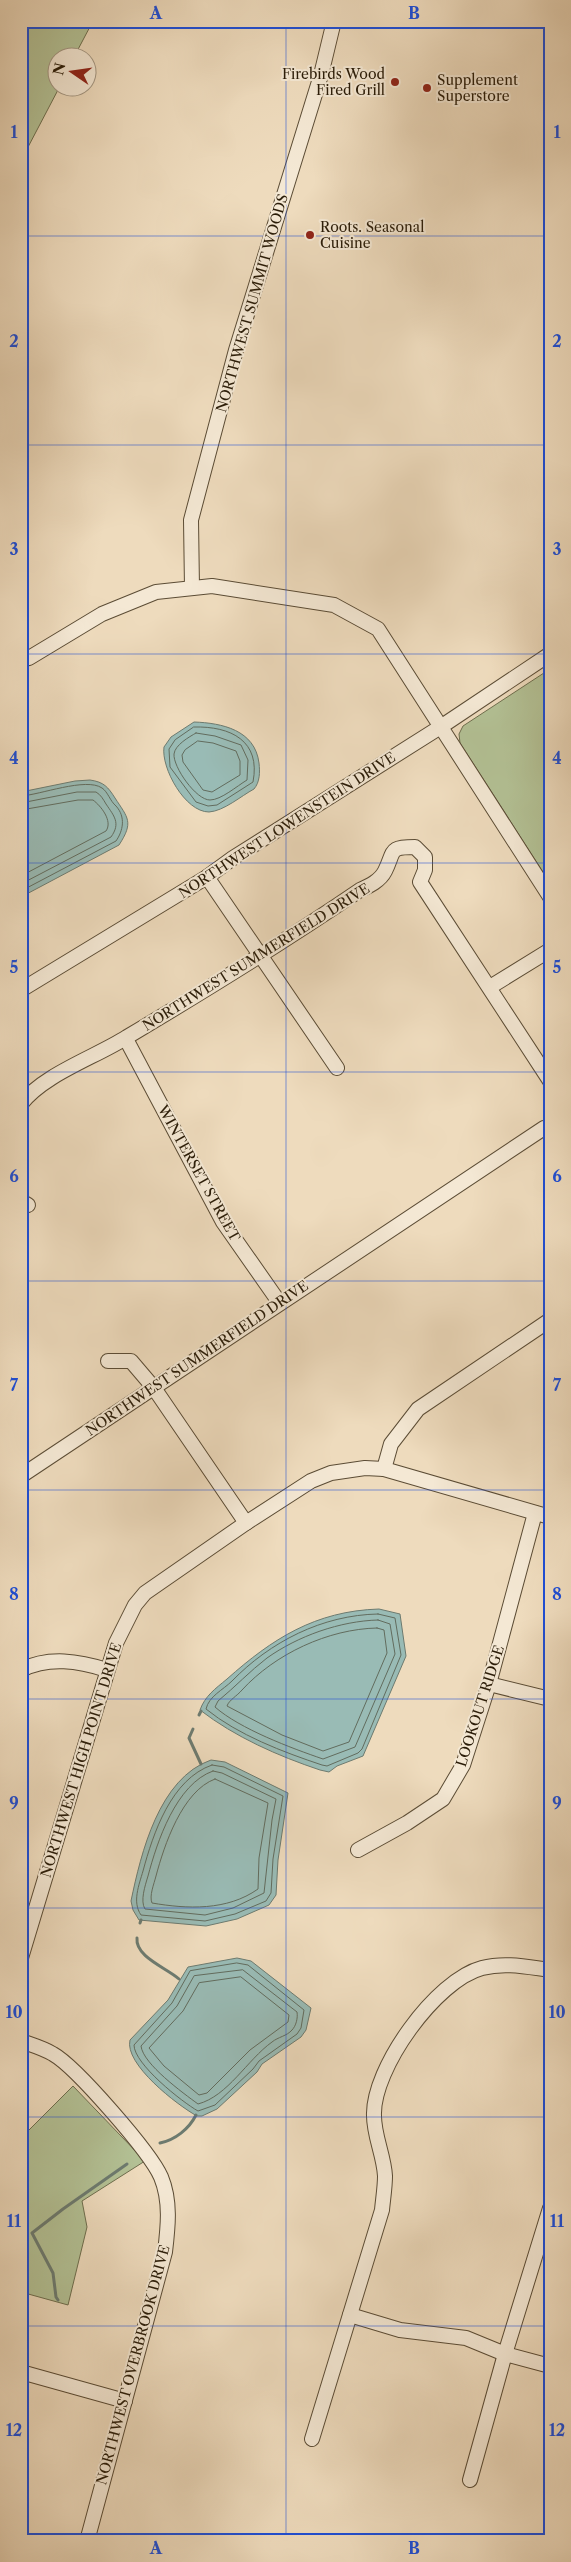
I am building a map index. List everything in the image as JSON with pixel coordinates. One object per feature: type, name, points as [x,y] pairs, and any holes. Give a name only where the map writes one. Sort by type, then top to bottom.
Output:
[{"type":"street","name":"NORTHWEST SUMMIT WOODS","points":[[192,588],[191,520],[236,350],[320,75],[334,21]]},
{"type":"street","points":[[21,660],[29,658],[102,614],[156,592],[212,586],[334,605],[378,629],[550,897]]},
{"type":"street","name":"NORTHWEST LOWENSTEIN DRIVE","points":[[21,990],[207,877],[233,858],[442,726],[550,654]]},
{"type":"street","name":"NORTHWEST SUMMERFIELD DRIVE","points":[[21,1104],[29,1095],[58,1076],[126,1039],[261,955],[360,890],[373,884],[384,872],[390,855],[400,847],[415,847],[425,857],[425,870],[420,882],[550,1081]]},
{"type":"street","points":[[207,877],[337,1068]]},
{"type":"street","points":[[490,987],[550,950]]},
{"type":"street","name":"WINTERSET STREET","points":[[126,1039],[223,1222],[279,1302]]},
{"type":"street","name":"NORTHWEST SUMMERFIELD DRIVE","points":[[21,1476],[279,1302],[544,1128],[550,1129]]},
{"type":"street","points":[[384,1470],[391,1444],[418,1408],[550,1320]]},
{"type":"street","points":[[108,1361],[131,1361],[154,1388],[246,1523]]},
{"type":"street","name":"NORTHWEST HIGH POINT DRIVE","points":[[21,1958],[107,1670],[122,1630],[135,1605],[145,1593],[246,1523],[311,1482],[331,1473],[365,1468],[384,1470],[550,1518]]},
{"type":"street","name":"LOOKOUT RIDGE","points":[[358,1850],[407,1823],[443,1800],[463,1764],[489,1684],[535,1513]]},
{"type":"street","points":[[21,1670],[31,1665],[64,1661],[89,1664],[107,1670]]},
{"type":"street","points":[[489,1684],[550,1699]]},
{"type":"street","points":[[312,2439],[382,2210],[385,2175],[373,2115],[379,2085],[394,2054],[425,2009],[450,1985],[480,1968],[510,1964],[550,1970]]},
{"type":"street","name":"NORTHWEST OVERBROOK DRIVE","points":[[21,2041],[53,2054],[66,2064],[148,2154],[161,2177],[169,2219],[165,2252],[87,2541]]},
{"type":"street","points":[[470,2480],[504,2354],[550,2208]]},
{"type":"street","points":[[350,2315],[400,2330],[466,2338],[504,2354],[550,2366]]},
{"type":"street","points":[[21,2372],[125,2401]]},
{"type":"green space","points":[[21,21],[93,21],[79,48],[48,48],[48,98],[54,98],[27,149],[21,155]]},
{"type":"green space","points":[[550,669],[550,883],[460,743],[459,734],[463,726]]},
{"type":"green space","points":[[73,2086],[145,2161],[82,2201],[87,2227],[68,2305],[21,2292],[21,2138]]},
{"type":"water","points":[[194,722],[215,724],[236,730],[251,743],[259,763],[259,777],[254,789],[215,811],[200,810],[191,805],[176,787],[166,766],[164,747],[171,737]]},
{"type":"water","points":[[90,780],[99,782],[110,791],[126,816],[128,825],[124,837],[119,845],[21,897],[21,792],[75,781]]},
{"type":"water","points":[[379,1609],[400,1614],[406,1656],[363,1756],[337,1766],[329,1772],[320,1770],[288,1759],[257,1745],[213,1720],[200,1710],[215,1690],[261,1651],[278,1640],[315,1621],[356,1611]]},
{"type":"water","points":[[211,1760],[225,1762],[288,1793],[278,1860],[276,1895],[269,1905],[237,1919],[206,1926],[139,1920],[133,1910],[131,1901],[140,1861],[155,1819],[165,1800],[178,1783],[193,1769]]},
{"type":"water","points":[[237,1958],[251,1961],[311,2008],[306,2030],[301,2037],[262,2064],[257,2072],[217,2109],[202,2116],[197,2116],[177,2103],[143,2072],[130,2050],[130,2040],[168,2000],[188,1967]]},
{"type":"waterway","points":[[199,1715],[201,1711]]},
{"type":"waterway","points":[[193,1729],[189,1738],[201,1764]]},
{"type":"waterway","points":[[137,1938],[138,1945],[146,1956],[179,1979]]},
{"type":"waterway","points":[[160,2143],[181,2133],[190,2125],[196,2115]]},
{"type":"waterway","points":[[58,2300],[53,2273],[32,2233],[127,2164]]},
{"type":"place","name":"Firebirds Wood Fired Grill","points":[[395,82]]},
{"type":"place","name":"Supplement Superstore","points":[[427,88]]},
{"type":"place","name":"Roots. Seasonal Cuisine","points":[[310,235]]}]
